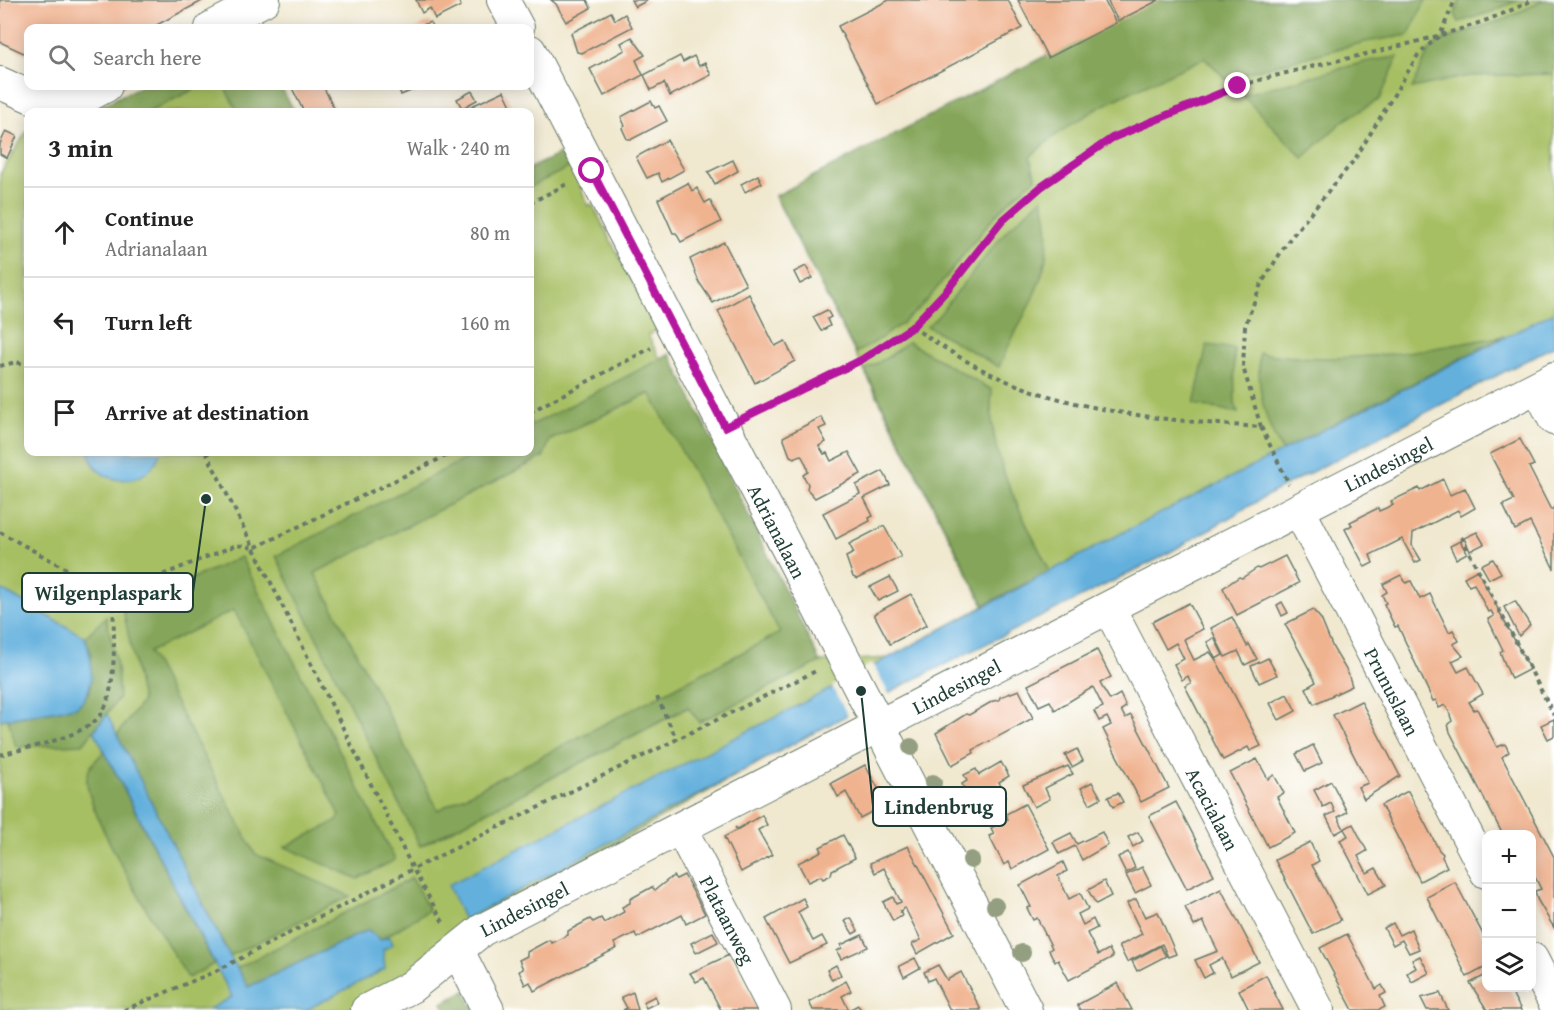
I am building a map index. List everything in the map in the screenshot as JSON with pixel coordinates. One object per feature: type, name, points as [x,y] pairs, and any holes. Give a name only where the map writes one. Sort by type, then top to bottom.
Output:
[{"type":"street","points":[[219,24],[264,0]]},
{"type":"street","points":[[503,0],[516,24]]},
{"type":"street","name":"Adrianalaan","points":[[534,59],[725,427],[844,664],[1026,1010]]},
{"type":"street","points":[[0,83],[47,104],[68,106],[98,90]]},
{"type":"street","points":[[1546,382],[1554,419]]},
{"type":"street","name":"Lindesingel","points":[[367,1010],[411,987],[482,930],[681,829],[875,721],[1109,608],[1295,499],[1546,382]]},
{"type":"street","name":"Prunuslaan","points":[[1295,499],[1482,864]]},
{"type":"street","name":"Acacialaan","points":[[1109,608],[1318,1010]]},
{"type":"street","name":"Plataanweg","points":[[681,829],[775,1010]]},
{"type":"street","points":[[458,951],[488,1010]]},
{"type":"street","points":[[1536,967],[1554,1002]]},
{"type":"path","points":[[1295,499],[1261,427],[1243,367],[1245,326],[1261,284],[1288,241],[1355,159],[1418,54],[1440,35],[1455,0]]},
{"type":"path","points":[[725,427],[861,360],[912,327],[947,290],[1002,221],[1041,187],[1112,138],[1238,86],[1440,35],[1507,13],[1533,0]]},
{"type":"path","points":[[534,201],[592,171]]},
{"type":"path","points":[[912,327],[971,364],[1026,387],[1083,405],[1185,422],[1261,427]]},
{"type":"path","points":[[534,410],[676,334]]},
{"type":"path","points":[[0,366],[16,362],[24,364]]},
{"type":"path","points":[[208,456],[413,869],[458,951]]},
{"type":"path","points":[[113,595],[236,545],[254,548],[446,456]]},
{"type":"path","points":[[0,532],[113,595]]},
{"type":"path","points":[[1461,537],[1554,716]]},
{"type":"path","points":[[0,755],[58,739],[97,720],[112,689],[113,595]]},
{"type":"path","points":[[124,1010],[214,972],[413,869],[676,738],[844,664]]},
{"type":"path","points":[[657,697],[676,738]]},
{"type":"green space","points":[[1153,0],[1426,0],[1408,35],[1365,42],[1245,73],[1228,81],[1205,58],[1113,100],[1069,126],[1030,157],[1036,179],[991,221],[926,301],[893,330],[856,353],[775,196]]},
{"type":"green space","points":[[1164,0],[1554,0],[1554,330],[1141,547],[464,929],[411,976],[347,1010],[0,1010],[0,174],[24,135],[24,456],[499,456],[297,558],[421,846],[689,707],[699,722],[820,662],[889,658],[984,606],[775,196]]},
{"type":"green space","points":[[1460,0],[1518,0],[1494,11],[1459,22],[1455,14]]},
{"type":"green space","points":[[1544,0],[1554,0],[1554,74],[1469,76],[1412,88],[1428,52],[1440,41],[1505,19]]},
{"type":"green space","points":[[1398,57],[1380,99],[1343,121],[1303,158],[1242,95],[1369,61]]},
{"type":"green space","points":[[133,90],[192,90],[157,108],[96,108]]},
{"type":"green space","points":[[183,90],[269,90],[279,108],[145,108]]},
{"type":"green space","points":[[226,90],[282,90],[293,108],[236,108]]},
{"type":"green space","points":[[560,154],[572,166],[534,185],[534,166]]},
{"type":"green space","points":[[572,166],[588,206],[592,204],[657,330],[648,335],[666,371],[534,438],[534,179]]},
{"type":"green space","points":[[1042,198],[1047,223],[1044,266],[1038,286],[999,367],[927,326],[938,316],[1006,231]]},
{"type":"green space","points":[[1504,336],[1282,451],[1270,428],[1261,392],[1259,353],[1320,358],[1382,355]]},
{"type":"green space","points":[[908,342],[992,390],[991,414],[1000,461],[1018,507],[1050,571],[984,605],[865,370]]},
{"type":"green space","points":[[1207,345],[1234,349],[1235,403],[1238,413],[1194,404]]},
{"type":"green space","points":[[670,354],[820,662],[699,722],[688,707],[420,846],[276,556],[471,456],[534,456],[534,424]],"holes":[[[650,393],[780,633],[438,810],[315,573],[543,457],[550,440]]]},
{"type":"green space","points":[[651,393],[780,633],[438,811],[314,573],[543,457],[550,440]]},
{"type":"green space","points":[[241,557],[395,860],[358,879],[285,847],[337,821],[340,815],[234,610],[149,652],[255,854],[350,896],[230,956],[117,735],[142,701],[123,609]]},
{"type":"green space","points":[[106,617],[117,665],[119,698],[83,744],[16,747],[8,719],[76,707],[90,691],[91,653],[85,637]]},
{"type":"green space","points":[[104,751],[214,964],[188,978],[111,846],[89,794],[88,773]]},
{"type":"green space","points":[[412,878],[429,910],[380,940],[368,930],[248,987],[237,968]]},
{"type":"green space","points":[[465,991],[475,1010],[446,1010],[442,1003]]},
{"type":"water","points":[[1554,312],[1554,346],[1275,491],[1160,558],[909,682],[464,920],[448,885],[832,688],[1120,534]]},
{"type":"water","points":[[91,456],[158,456],[155,464],[146,473],[124,480],[102,473]]},
{"type":"water","points":[[0,589],[85,637],[90,655],[90,684],[83,701],[76,707],[0,720]]},
{"type":"water","points":[[107,714],[225,948],[248,987],[368,930],[380,940],[389,936],[393,944],[383,950],[385,969],[306,1010],[207,1010],[232,997],[94,731]]},
{"type":"pier","points":[[872,663],[890,696],[849,718],[832,686]]},
{"type":"building","points":[[0,0],[204,0],[159,24],[24,24],[24,53],[0,42]]},
{"type":"building","points":[[416,0],[458,0],[461,6],[435,19],[430,8],[422,13]]},
{"type":"building","points":[[551,0],[587,0],[591,8],[566,22],[556,4]]},
{"type":"building","points":[[631,0],[648,0],[635,7]]},
{"type":"building","points":[[889,0],[1008,0],[1022,28],[878,104],[838,26]]},
{"type":"building","points":[[1018,0],[1104,0],[1116,23],[1048,58]]},
{"type":"building","points":[[1107,0],[1159,0],[1118,21]]},
{"type":"building","points":[[611,12],[615,20],[625,14],[632,27],[582,53],[577,52],[571,33]]},
{"type":"building","points":[[632,37],[645,55],[636,60],[643,75],[604,96],[590,69],[625,50],[621,43]]},
{"type":"building","points":[[680,56],[683,62],[694,56],[699,66],[705,63],[711,75],[670,96],[664,83],[651,90],[644,75]]},
{"type":"building","points":[[293,90],[325,90],[334,108],[302,108]]},
{"type":"building","points":[[399,90],[413,90],[401,95]]},
{"type":"building","points":[[472,91],[477,100],[462,108],[457,99]]},
{"type":"building","points":[[504,91],[512,108],[468,108]]},
{"type":"building","points":[[651,101],[655,108],[659,106],[667,121],[632,139],[627,139],[622,128],[625,126],[621,117]]},
{"type":"building","points":[[6,131],[17,136],[7,158],[0,154],[0,144]]},
{"type":"building","points":[[667,140],[684,170],[662,182],[658,173],[647,178],[636,157]]},
{"type":"building","points":[[733,160],[738,171],[715,184],[708,172]]},
{"type":"building","points":[[758,175],[762,183],[745,192],[741,184]]},
{"type":"building","points":[[688,183],[692,191],[697,188],[705,203],[710,200],[721,222],[681,242],[676,233],[673,233],[658,199]]},
{"type":"building","points":[[724,242],[746,285],[713,303],[699,282],[690,259]]},
{"type":"building","points":[[806,266],[812,278],[800,284],[794,272]]},
{"type":"building","points":[[749,294],[775,346],[785,341],[795,361],[755,383],[718,311]]},
{"type":"building","points":[[827,310],[831,317],[827,319],[830,326],[821,331],[813,317]]},
{"type":"building","points":[[821,417],[826,426],[819,429],[826,442],[819,446],[824,454],[827,453],[831,461],[849,452],[861,474],[815,498],[807,489],[808,484],[803,475],[808,472],[806,464],[801,455],[794,458],[790,456],[783,437]]},
{"type":"building","points":[[1520,439],[1534,465],[1529,467],[1551,510],[1554,508],[1554,569],[1530,522],[1515,530],[1503,505],[1514,500],[1490,454]]},
{"type":"building","points":[[883,471],[890,485],[864,498],[873,516],[869,518],[870,521],[836,539],[823,513],[860,494],[856,485]]},
{"type":"building","points":[[1443,479],[1450,495],[1465,488],[1475,508],[1461,516],[1458,510],[1413,533],[1412,545],[1421,560],[1415,563],[1402,539],[1370,555],[1373,563],[1365,567],[1345,529],[1352,525],[1350,522],[1378,508],[1379,511],[1393,505],[1391,501],[1419,488],[1420,491]]},
{"type":"building","points":[[884,526],[901,557],[857,579],[853,577],[846,557],[854,553],[849,544]]},
{"type":"building","points":[[1477,532],[1484,544],[1470,551],[1464,538]]},
{"type":"building","points":[[1460,541],[1467,553],[1456,559],[1450,546]]},
{"type":"building","points":[[1285,556],[1299,583],[1237,615],[1223,588],[1239,577],[1242,578],[1257,568]]},
{"type":"building","points":[[1493,559],[1501,573],[1489,579],[1481,565]]},
{"type":"building","points":[[1477,570],[1530,669],[1511,679],[1500,652],[1503,650],[1488,619],[1494,616],[1491,611],[1488,612],[1474,584],[1469,586],[1464,577]]},
{"type":"building","points":[[1401,575],[1406,583],[1411,581],[1420,599],[1430,594],[1449,632],[1453,630],[1459,641],[1453,644],[1463,656],[1452,661],[1458,672],[1468,667],[1483,694],[1469,702],[1474,710],[1477,709],[1497,747],[1505,744],[1509,752],[1502,757],[1554,857],[1554,928],[1536,895],[1536,891],[1541,889],[1536,879],[1536,830],[1500,830],[1450,732],[1448,724],[1452,721],[1449,712],[1445,705],[1439,708],[1436,700],[1433,701],[1398,626],[1395,627],[1384,604],[1386,603],[1382,595],[1387,592],[1383,584]]},
{"type":"building","points":[[890,577],[898,591],[878,601],[870,587]]},
{"type":"building","points":[[911,594],[927,625],[890,644],[874,614]]},
{"type":"building","points":[[1515,601],[1530,625],[1519,636],[1504,607]]},
{"type":"building","points":[[1282,602],[1288,613],[1282,616],[1277,605]]},
{"type":"building","points":[[1189,603],[1203,629],[1184,639],[1194,660],[1210,652],[1261,746],[1250,751],[1248,747],[1223,760],[1185,686],[1191,683],[1188,676],[1182,680],[1174,664],[1184,659],[1176,643],[1166,649],[1152,622]]},
{"type":"building","points":[[1313,610],[1321,619],[1333,648],[1348,673],[1352,686],[1314,704],[1306,688],[1316,682],[1285,624]]},
{"type":"building","points":[[1232,617],[1247,646],[1249,644],[1257,659],[1245,665],[1238,651],[1225,657],[1211,628]]},
{"type":"building","points":[[1214,638],[1223,655],[1216,659],[1207,642]]},
{"type":"building","points":[[1097,650],[1111,677],[1100,683],[1102,687],[1110,700],[1120,694],[1126,707],[1121,710],[1125,718],[1131,715],[1169,788],[1141,802],[1103,729],[1111,725],[1107,717],[1099,721],[1094,711],[1103,707],[1093,687],[1055,710],[1050,701],[1039,706],[1028,685]]},
{"type":"building","points":[[1268,658],[1277,675],[1259,683],[1251,666]]},
{"type":"building","points":[[1019,690],[1033,718],[973,750],[974,753],[952,765],[936,733],[966,714],[969,715],[999,700],[1000,697]]},
{"type":"building","points":[[1287,694],[1296,711],[1279,720],[1270,703]]},
{"type":"building","points":[[1361,701],[1400,776],[1364,799],[1358,787],[1368,783],[1333,715]]},
{"type":"building","points":[[1554,719],[1554,736],[1548,739],[1541,725]]},
{"type":"building","points":[[1313,745],[1322,763],[1305,771],[1296,754]]},
{"type":"building","points":[[1077,749],[1083,761],[1072,767],[1065,755]]},
{"type":"building","points":[[1257,759],[1268,779],[1274,775],[1284,793],[1277,797],[1295,833],[1268,847],[1230,773]]},
{"type":"building","points":[[1001,762],[1009,776],[999,782],[1006,797],[977,812],[962,784],[967,781],[964,775],[976,769],[979,775]]},
{"type":"building","points":[[865,765],[887,804],[860,818],[846,792],[838,797],[831,783]]},
{"type":"building","points":[[1068,766],[1073,774],[1045,788],[1050,799],[1034,807],[1023,785]]},
{"type":"building","points":[[1331,781],[1347,812],[1338,817],[1344,829],[1335,834],[1326,816],[1335,812],[1331,803],[1323,807],[1314,790]]},
{"type":"building","points":[[1092,782],[1101,798],[1090,804],[1081,788]]},
{"type":"building","points":[[1408,791],[1443,854],[1442,857],[1447,867],[1420,881],[1381,805]]},
{"type":"building","points":[[1118,793],[1123,802],[1113,807],[1108,797]]},
{"type":"building","points":[[1176,802],[1214,875],[1187,889],[1149,816]]},
{"type":"building","points":[[1025,804],[1049,849],[1012,869],[1009,862],[1004,865],[989,836],[994,834],[991,828],[1008,819],[1006,814]]},
{"type":"building","points":[[762,815],[767,825],[758,830],[772,855],[741,872],[724,837],[737,830],[735,827],[738,829]]},
{"type":"building","points":[[1353,824],[1367,851],[1358,856],[1367,873],[1376,868],[1386,885],[1368,894],[1340,840],[1348,836],[1344,829]]},
{"type":"building","points":[[1102,832],[1108,845],[1082,860],[1075,846],[1059,854],[1053,842],[1071,833],[1077,844]]},
{"type":"building","points":[[1138,832],[1143,841],[1133,847],[1128,837]]},
{"type":"building","points":[[843,835],[855,858],[832,870],[831,875],[823,879],[821,876],[808,882],[798,863],[822,851],[820,847]]},
{"type":"building","points":[[1310,842],[1319,861],[1312,865],[1341,920],[1313,934],[1275,860]]},
{"type":"building","points":[[908,846],[954,933],[917,954],[912,944],[921,940],[905,908],[900,911],[902,916],[893,921],[883,902],[893,897],[896,904],[901,902],[884,868],[875,873],[870,863]]},
{"type":"building","points":[[1128,852],[1135,868],[1126,873],[1118,857]]},
{"type":"building","points":[[1063,862],[1067,871],[1058,876],[1069,899],[1080,893],[1088,909],[1078,914],[1083,925],[1093,919],[1097,928],[1087,933],[1098,955],[1109,949],[1113,957],[1069,980],[1058,960],[1055,962],[1049,950],[1052,948],[1037,918],[1033,920],[1027,908],[1031,907],[1020,885]]},
{"type":"building","points":[[1142,867],[1151,885],[1135,893],[1126,875]]},
{"type":"building","points":[[684,875],[705,914],[686,924],[682,915],[637,938],[635,933],[614,943],[617,948],[534,991],[530,982],[525,985],[519,971],[523,969],[519,960],[527,956],[527,952],[549,940],[552,943],[568,935],[568,931],[590,919],[593,922],[601,918],[604,923],[624,912],[622,907],[630,903],[630,899],[652,887],[655,890],[673,876],[676,879]]},
{"type":"building","points":[[1104,881],[1111,896],[1096,904],[1088,890]]},
{"type":"building","points":[[1455,882],[1482,933],[1482,969],[1467,977],[1427,897]]},
{"type":"building","points":[[1221,889],[1259,962],[1231,976],[1222,958],[1209,965],[1213,973],[1204,978],[1195,960],[1218,951],[1203,921],[1194,926],[1185,907]]},
{"type":"building","points":[[803,898],[807,907],[798,912],[813,941],[822,936],[827,945],[789,963],[766,919]]},
{"type":"building","points":[[1136,899],[1145,917],[1158,912],[1176,954],[1168,957],[1162,944],[1127,962],[1119,946],[1142,934],[1127,903]]},
{"type":"building","points":[[851,918],[858,931],[853,934],[845,921]]},
{"type":"building","points":[[1393,923],[1399,935],[1411,929],[1419,949],[1409,953],[1402,940],[1393,945],[1384,928]]},
{"type":"building","points":[[713,932],[718,942],[696,953],[691,943]]},
{"type":"building","points":[[1347,934],[1376,989],[1382,985],[1386,993],[1380,996],[1385,1007],[1379,1010],[1353,1010],[1320,948]]},
{"type":"building","points":[[862,935],[868,947],[841,959],[837,951],[842,948],[841,945]]},
{"type":"building","points":[[1160,946],[1166,956],[1137,971],[1132,961]]},
{"type":"building","points":[[729,955],[757,1010],[721,1010],[704,978],[696,982],[690,973]]},
{"type":"building","points":[[1420,956],[1429,973],[1412,982],[1407,973],[1416,968],[1412,960]]},
{"type":"building","points":[[915,958],[920,968],[904,977],[899,966]]},
{"type":"building","points":[[836,965],[841,975],[832,980],[827,970]]},
{"type":"building","points":[[938,965],[947,980],[961,972],[981,1010],[950,1010],[934,978],[928,981],[924,972]]},
{"type":"building","points":[[1266,975],[1283,1010],[1249,1010],[1239,990]]},
{"type":"building","points":[[1482,977],[1482,992],[1511,992],[1521,1010],[1487,1010],[1470,983]]},
{"type":"building","points":[[846,981],[851,991],[842,996],[849,1010],[813,1010],[809,1002]]},
{"type":"building","points":[[1118,983],[1132,1010],[1080,1010],[1077,1005]]},
{"type":"building","points":[[633,992],[638,1010],[623,1010],[627,1008],[621,997]]},
{"type":"building","points":[[1440,993],[1448,1010],[1427,1010],[1421,998]]},
{"type":"building","points":[[655,996],[658,1002],[646,1008],[643,1002]]},
{"type":"building","points":[[858,1005],[861,1010],[849,1010]]},
{"type":"place","name":"Wilgenplaspark","points":[[206,499]]},
{"type":"place","name":"Lindenbrug","points":[[861,691]]},
{"type":"route","points":[[592,171],[725,427],[861,360],[912,327],[947,290],[1002,221],[1041,187],[1112,138],[1238,86]]}]
